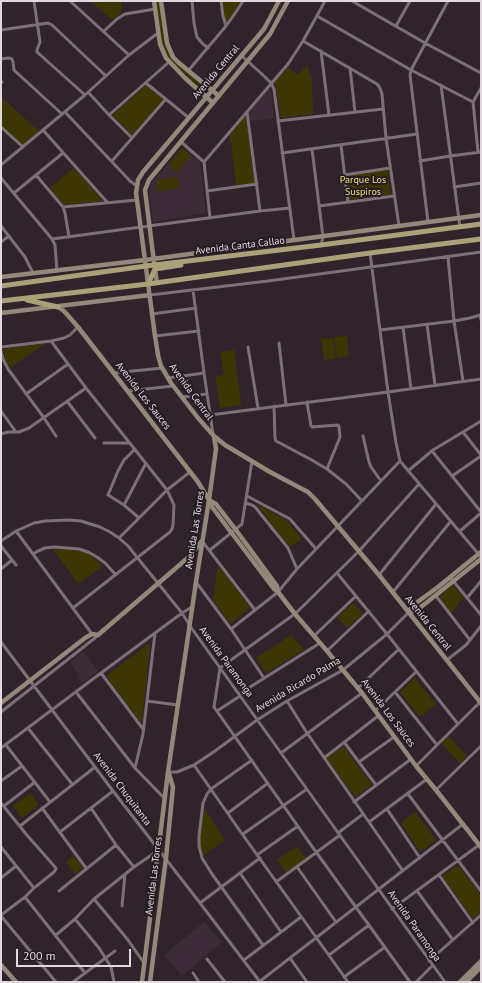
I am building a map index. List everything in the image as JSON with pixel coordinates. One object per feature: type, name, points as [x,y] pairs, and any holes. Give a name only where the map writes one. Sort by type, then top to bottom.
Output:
[{"type":"main road","name":"Avenida Canta Callao","points":[[1,286],[146,266],[155,267],[481,224]]},
{"type":"main road","points":[[1,301],[157,283],[481,239]]},
{"type":"main road","points":[[148,284],[155,267]]},
{"type":"main road","points":[[18,298],[58,307]]},
{"type":"street","points":[[34,1],[40,42],[36,50],[37,52],[85,95]]},
{"type":"street","points":[[70,1],[130,55]]},
{"type":"street","points":[[154,1],[158,33],[166,58],[213,103]]},
{"type":"street","points":[[161,1],[167,43],[175,59],[219,96]]},
{"type":"street","points":[[192,1],[194,23],[198,37],[208,48]]},
{"type":"street","points":[[221,1],[226,26]]},
{"type":"street","points":[[188,71],[226,26],[243,1]]},
{"type":"street","name":"Avenida Central","points":[[279,1],[264,29],[143,172],[138,180],[137,200],[158,355],[162,368],[173,386],[214,436],[225,445],[308,492],[315,499],[393,592],[481,703]]},
{"type":"street","name":"Avenida Central","points":[[157,283],[145,190],[149,180],[270,34],[288,1]]},
{"type":"street","points":[[204,162],[288,64],[303,41],[325,1]]},
{"type":"street","points":[[396,26],[410,1]]},
{"type":"street","points":[[428,222],[409,79],[411,70],[448,1]]},
{"type":"street","points":[[354,2],[481,73]]},
{"type":"street","points":[[104,31],[125,14],[155,9]]},
{"type":"street","points":[[317,16],[411,70],[473,102]]},
{"type":"street","points":[[1,30],[48,23],[52,25],[106,76]]},
{"type":"street","points":[[1,165],[158,33]]},
{"type":"street","points":[[303,41],[377,84],[380,88],[399,226]]},
{"type":"street","points":[[321,51],[329,115]]},
{"type":"street","points":[[242,56],[271,83],[274,89],[294,240]]},
{"type":"street","points":[[1,59],[12,59],[16,72],[64,113],[130,181],[137,186]]},
{"type":"street","points":[[109,115],[169,62]]},
{"type":"street","points":[[350,68],[355,112]]},
{"type":"street","points":[[146,83],[189,118]]},
{"type":"street","points":[[441,85],[460,227]]},
{"type":"street","points":[[420,161],[480,152],[473,102],[481,88]]},
{"type":"street","points":[[88,92],[132,138]]},
{"type":"street","points":[[112,161],[166,100]]},
{"type":"street","points":[[278,121],[383,109]]},
{"type":"street","points":[[247,111],[260,211]]},
{"type":"street","points":[[476,127],[481,126]]},
{"type":"street","points":[[1,127],[23,147]]},
{"type":"street","points":[[43,130],[107,202]]},
{"type":"street","points":[[282,153],[417,134]]},
{"type":"street","points":[[181,142],[204,162],[210,218]]},
{"type":"street","points":[[340,145],[348,202]]},
{"type":"street","points":[[312,149],[323,237],[321,245]]},
{"type":"street","points":[[14,193],[63,153]]},
{"type":"street","points":[[344,175],[390,168]]},
{"type":"street","points":[[36,175],[63,207],[69,237]]},
{"type":"street","points":[[1,178],[52,239],[57,271]]},
{"type":"street","points":[[454,187],[481,183]]},
{"type":"street","points":[[207,191],[257,184]]},
{"type":"street","points":[[319,206],[394,196]]},
{"type":"street","points":[[63,207],[137,200]]},
{"type":"street","points":[[52,239],[290,208]]},
{"type":"street","name":"Avenida Canta Callao","points":[[1,277],[154,259],[481,215]]},
{"type":"street","points":[[1,226],[25,257],[33,273]]},
{"type":"street","points":[[1,242],[9,236]]},
{"type":"street","points":[[1,313],[372,268],[481,252]]},
{"type":"street","points":[[370,253],[388,392],[400,461],[480,555]]},
{"type":"street","points":[[448,257],[454,321],[463,381]]},
{"type":"street","name":"Avenida Las Torres","points":[[142,982],[168,772],[216,449],[193,290]]},
{"type":"street","name":"Avenida Los Sauces","points":[[58,307],[64,311],[78,328],[198,482],[212,507],[234,531],[274,589],[344,670],[416,766],[480,846]]},
{"type":"street","points":[[152,314],[196,308]]},
{"type":"street","points":[[380,330],[454,321],[480,315],[481,320]]},
{"type":"street","points":[[427,324],[435,385]]},
{"type":"street","points":[[403,327],[410,389]]},
{"type":"street","points":[[1,347],[64,338],[78,328]]},
{"type":"street","points":[[155,336],[199,331]]},
{"type":"street","points":[[51,341],[86,388],[167,490],[175,508],[172,529],[170,532],[73,608]]},
{"type":"street","points":[[279,343],[286,405]]},
{"type":"street","points":[[248,347],[258,408]]},
{"type":"street","points":[[1,351],[8,369],[56,436]]},
{"type":"street","points":[[26,394],[68,364]]},
{"type":"street","points":[[114,373],[162,368]]},
{"type":"street","points":[[168,378],[204,373]]},
{"type":"street","points":[[210,415],[410,389],[481,378]]},
{"type":"street","points":[[128,391],[173,386]]},
{"type":"street","points":[[1,434],[8,432],[19,432],[29,428],[86,388]]},
{"type":"street","points":[[182,397],[207,394]]},
{"type":"street","points":[[67,401],[95,438]]},
{"type":"street","points":[[307,402],[312,427],[338,425],[339,427],[340,437],[327,469]]},
{"type":"street","points":[[274,406],[275,440],[327,469],[346,484],[362,501]]},
{"type":"street","points":[[1,411],[16,432]]},
{"type":"street","points":[[408,471],[432,451],[481,420]]},
{"type":"street","points":[[452,476],[481,455],[464,432]]},
{"type":"street","points":[[363,436],[370,467],[381,481]]},
{"type":"street","points":[[104,443],[130,443]]},
{"type":"street","points":[[135,449],[124,460],[108,495],[124,505],[139,518]]},
{"type":"street","points":[[432,451],[481,513],[460,531]]},
{"type":"street","points":[[210,550],[242,524],[252,461]]},
{"type":"street","points":[[231,629],[278,592],[297,569],[400,461]]},
{"type":"street","points":[[124,505],[146,463]]},
{"type":"street","points":[[119,538],[167,490],[190,472]]},
{"type":"street","points":[[410,982],[214,707],[220,668],[295,614],[359,551],[420,484]]},
{"type":"street","points":[[247,496],[290,519],[316,549]]},
{"type":"street","points":[[246,503],[255,507],[288,548],[297,569]]},
{"type":"street","points":[[379,575],[436,504]]},
{"type":"street","name":"Avenida Paramonga","points":[[1,541],[25,526],[45,520],[81,521],[110,532],[128,546],[182,613],[432,966],[445,982]]},
{"type":"street","points":[[393,592],[451,521]]},
{"type":"street","points":[[16,531],[92,634]]},
{"type":"street","points":[[1,712],[95,638],[190,556],[202,541],[255,610]]},
{"type":"street","points":[[1,546],[16,565]]},
{"type":"street","points":[[33,554],[44,548],[54,547],[79,549],[97,557],[116,575]]},
{"type":"street","name":"Avenida Ricardo Palma","points":[[409,612],[416,611],[436,596],[452,579],[480,555]]},
{"type":"street","points":[[1,569],[12,560]]},
{"type":"street","points":[[337,573],[369,611],[458,724]]},
{"type":"street","points":[[452,579],[481,615]]},
{"type":"street","name":"Avenida Ricardo Palma","points":[[168,772],[177,772],[194,765],[258,720],[344,670],[387,634],[409,612],[412,606],[452,579]]},
{"type":"street","points":[[196,582],[231,629],[264,678]]},
{"type":"street","points":[[467,598],[481,582]]},
{"type":"street","points":[[314,636],[356,596]]},
{"type":"street","points":[[436,596],[470,640]]},
{"type":"street","points":[[1,748],[192,607]]},
{"type":"street","points":[[327,651],[369,611]]},
{"type":"street","points":[[447,660],[466,645],[481,626]]},
{"type":"street","points":[[135,768],[143,730],[155,633]]},
{"type":"street","points":[[1,703],[85,638],[92,634],[98,635]]},
{"type":"street","name":"Avenida Chuquitanta","points":[[1,642],[260,982]]},
{"type":"street","points":[[217,711],[264,678],[320,643]]},
{"type":"street","points":[[358,688],[399,649]]},
{"type":"street","points":[[375,711],[416,672]]},
{"type":"street","points":[[101,673],[143,730]]},
{"type":"street","points":[[76,692],[135,768],[165,800]]},
{"type":"street","points":[[395,692],[438,745]]},
{"type":"street","points":[[281,753],[362,693]]},
{"type":"street","points":[[147,701],[178,705]]},
{"type":"street","points":[[287,702],[354,802],[403,871]]},
{"type":"street","points":[[416,766],[481,703]]},
{"type":"street","points":[[324,758],[378,716]]},
{"type":"street","points":[[28,728],[72,784]]},
{"type":"street","points":[[359,762],[394,737]]},
{"type":"street","points":[[344,742],[376,785]]},
{"type":"street","points":[[6,745],[50,802]]},
{"type":"street","points":[[436,790],[481,746]]},
{"type":"street","points":[[354,802],[411,759]]},
{"type":"street","points":[[252,760],[211,789],[207,794],[203,804],[199,846],[202,858],[263,945]]},
{"type":"street","points":[[194,765],[348,982]]},
{"type":"street","points":[[1,781],[22,766]]},
{"type":"street","points":[[20,826],[95,767]]},
{"type":"street","name":"Avenida Las Torres","points":[[150,982],[166,858],[173,787],[168,772]]},
{"type":"street","points":[[369,822],[427,779]]},
{"type":"street","points":[[34,782],[2,804],[56,869],[1,916],[56,982]]},
{"type":"street","points":[[228,813],[268,783]]},
{"type":"street","points":[[243,834],[307,789]]},
{"type":"street","points":[[60,832],[113,791]]},
{"type":"street","points":[[408,794],[481,891]]},
{"type":"street","points":[[42,808],[86,868]]},
{"type":"street","points":[[90,808],[116,845],[134,867]]},
{"type":"street","points":[[387,809],[420,858]]},
{"type":"street","points":[[276,882],[363,814]]},
{"type":"street","points":[[260,982],[463,824]]},
{"type":"street","points":[[200,903],[298,826]]},
{"type":"street","points":[[59,891],[116,845]]},
{"type":"street","points":[[392,909],[458,860],[480,846]]},
{"type":"street","points":[[1,847],[34,888]]},
{"type":"street","points":[[56,935],[76,919],[94,899],[134,867],[159,850]]},
{"type":"street","points":[[1,878],[16,866]]},
{"type":"street","points":[[296,867],[336,922]]},
{"type":"street","points":[[240,873],[281,932]]},
{"type":"street","points":[[122,906],[125,874]]},
{"type":"street","points":[[439,875],[473,922]]},
{"type":"street","points":[[417,891],[453,940]]},
{"type":"street","points":[[25,897],[85,972]]},
{"type":"street","points":[[94,899],[128,940],[144,963]]},
{"type":"street","points":[[429,961],[481,915]]},
{"type":"street","points":[[244,960],[302,917]]},
{"type":"street","points":[[76,919],[112,967],[114,982]]},
{"type":"street","points":[[329,955],[369,925]]},
{"type":"street","points":[[344,977],[385,947]]},
{"type":"street","points":[[73,982],[116,951]]},
{"type":"street","points":[[290,958],[307,982]]},
{"type":"street","points":[[206,959],[225,982]]},
{"type":"street","points":[[460,982],[481,961]]},
{"type":"street","points":[[1,965],[16,982]]},
{"type":"street","points":[[416,982],[432,966]]},
{"type":"street","points":[[466,982],[481,967]]},
{"type":"street","points":[[193,973],[199,982]]},
{"type":"shaded area","points":[[269,89],[271,91],[274,118],[250,121],[249,112]]},
{"type":"shaded area","points":[[182,148],[200,162],[206,213],[153,222],[149,190],[150,186]]},
{"type":"shaded area","points":[[83,651],[98,671],[82,683],[77,676],[79,674],[70,662]]},
{"type":"shaded area","points":[[204,922],[222,942],[182,976],[164,955]]},
{"type":"green space","points":[[90,1],[121,1],[122,12],[112,20]]},
{"type":"green space","points":[[156,1],[160,1],[172,58],[206,89],[204,91],[170,60],[162,43]]},
{"type":"green space","points":[[222,1],[242,1],[230,19],[225,21]]},
{"type":"green space","points":[[307,65],[312,79],[313,114],[281,118],[275,81],[288,67],[298,75]]},
{"type":"green space","points":[[146,85],[164,100],[132,135],[112,115]]},
{"type":"green space","points":[[1,97],[39,131],[21,146],[1,128]]},
{"type":"green space","points":[[246,115],[255,183],[236,185],[230,135]]},
{"type":"green space","points":[[182,148],[191,156],[177,173],[168,165]]},
{"type":"green space","points":[[74,168],[103,201],[64,205],[49,188]]},
{"type":"green space","name":"Parque Los Suspiros","points":[[388,169],[391,195],[348,200],[345,175]]},
{"type":"green space","points":[[178,177],[179,188],[158,191],[156,180]]},
{"type":"green space","points":[[347,336],[349,356],[337,358],[334,337]]},
{"type":"green space","points":[[333,338],[336,358],[324,360],[321,339]]},
{"type":"green space","points":[[46,343],[10,368],[5,359],[3,349]]},
{"type":"green space","points":[[234,350],[237,372],[229,374],[237,373],[241,405],[220,408],[215,376],[224,375],[220,352]]},
{"type":"green space","points":[[256,503],[287,521],[302,538],[291,547]]},
{"type":"green space","points":[[53,549],[88,553],[103,566],[78,584]]},
{"type":"green space","points":[[221,568],[250,608],[230,624],[213,600],[217,570]]},
{"type":"green space","points":[[452,585],[464,597],[451,613],[439,598]]},
{"type":"green space","points":[[353,603],[363,613],[347,628],[337,617]]},
{"type":"green space","points":[[291,635],[304,650],[266,673],[256,658]]},
{"type":"green space","points":[[149,643],[150,646],[142,721],[140,722],[106,676]]},
{"type":"green space","points":[[415,678],[436,704],[420,717],[400,692]]},
{"type":"green space","points":[[448,736],[467,756],[460,763],[441,743]]},
{"type":"green space","points":[[344,747],[372,785],[355,797],[326,758]]},
{"type":"green space","points":[[30,793],[39,805],[22,818],[13,806]]},
{"type":"green space","points":[[204,808],[225,840],[203,856],[200,848],[200,836]]},
{"type":"green space","points":[[415,812],[436,840],[420,852],[401,823]]},
{"type":"green space","points":[[297,846],[306,859],[286,873],[277,860]]},
{"type":"green space","points":[[74,856],[83,868],[75,874],[66,862]]},
{"type":"green space","points":[[458,865],[481,895],[481,912],[473,919],[442,876]]}]
